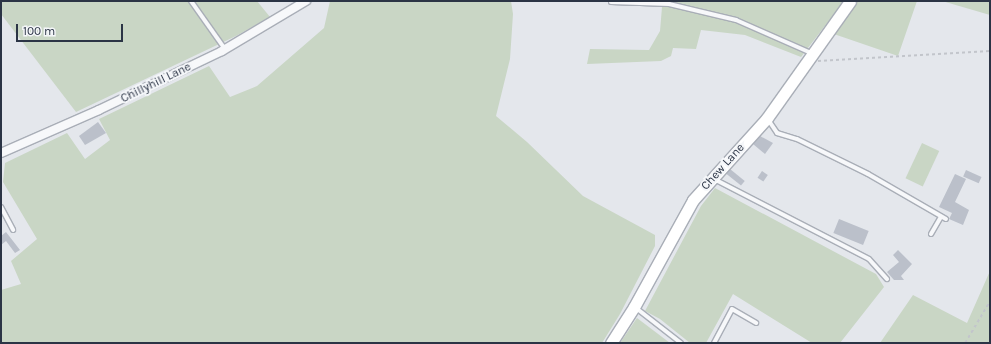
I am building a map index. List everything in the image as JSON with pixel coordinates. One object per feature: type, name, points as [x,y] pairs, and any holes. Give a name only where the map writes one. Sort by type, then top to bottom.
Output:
[{"type":"main road","name":"Chew Lane","points":[[611,343],[634,307],[693,200],[767,118],[850,1]]},
{"type":"street","name":"Chillyhill Lane","points":[[1,153],[99,110],[225,49],[306,1]]},
{"type":"lane","points":[[191,1],[225,49]]},
{"type":"lane","points":[[611,2],[669,4],[736,20],[810,58]]},
{"type":"lane","points":[[767,118],[778,133],[797,139],[868,174],[946,219]]},
{"type":"lane","points":[[713,179],[870,259],[887,279]]},
{"type":"lane","points":[[1,207],[13,230]]},
{"type":"lane","points":[[931,234],[941,217]]},
{"type":"lane","points":[[634,307],[681,343]]},
{"type":"lane","points":[[714,343],[732,309],[756,323]]},
{"type":"path","points":[[599,1],[611,2]]},
{"type":"path","points":[[810,58],[990,51]]},
{"type":"path","points":[[965,343],[990,301]]},
{"type":"green space","points":[[1,1],[257,1],[270,17],[236,36],[76,112],[1,14]]},
{"type":"green space","points":[[330,1],[511,1],[513,14],[510,59],[496,116],[527,142],[583,196],[655,235],[655,246],[620,314],[602,343],[1,343],[1,290],[21,284],[11,261],[37,239],[3,182],[5,163],[67,133],[85,159],[110,140],[99,119],[209,66],[230,97],[257,86],[324,28]]},
{"type":"green space","points":[[599,1],[844,1],[801,57],[745,35],[701,30],[696,49],[673,48],[671,56],[661,61],[587,64],[590,49],[649,50],[660,31],[662,7]]},
{"type":"green space","points":[[857,1],[917,1],[898,56],[828,32],[843,23]]},
{"type":"green space","points":[[942,1],[990,1],[990,15]]},
{"type":"green space","points":[[922,143],[939,151],[923,186],[906,178]]},
{"type":"green space","points":[[715,188],[876,274],[884,287],[840,343],[812,343],[733,294],[706,343],[690,343],[660,319],[645,311],[701,206]]},
{"type":"green space","points":[[990,271],[990,343],[880,343],[913,295],[967,323]]},
{"type":"green space","points":[[637,318],[670,343],[620,343]]},
{"type":"building","points":[[98,122],[106,133],[85,145],[79,136]]},
{"type":"building","points":[[760,136],[773,143],[765,154],[753,144]]},
{"type":"building","points":[[730,169],[745,181],[741,186],[726,174]]},
{"type":"building","points":[[966,170],[982,177],[979,183],[963,176]]},
{"type":"building","points":[[762,171],[768,175],[763,182],[758,178]]},
{"type":"building","points":[[955,174],[966,179],[955,202],[969,210],[963,225],[949,219],[952,213],[939,207]]},
{"type":"building","points":[[839,219],[869,231],[863,245],[833,233]]},
{"type":"building","points":[[6,232],[20,250],[15,253],[6,241],[1,245],[1,236]]},
{"type":"building","points":[[898,250],[912,264],[901,276],[904,280],[894,280],[887,272],[899,262],[893,255]]}]
